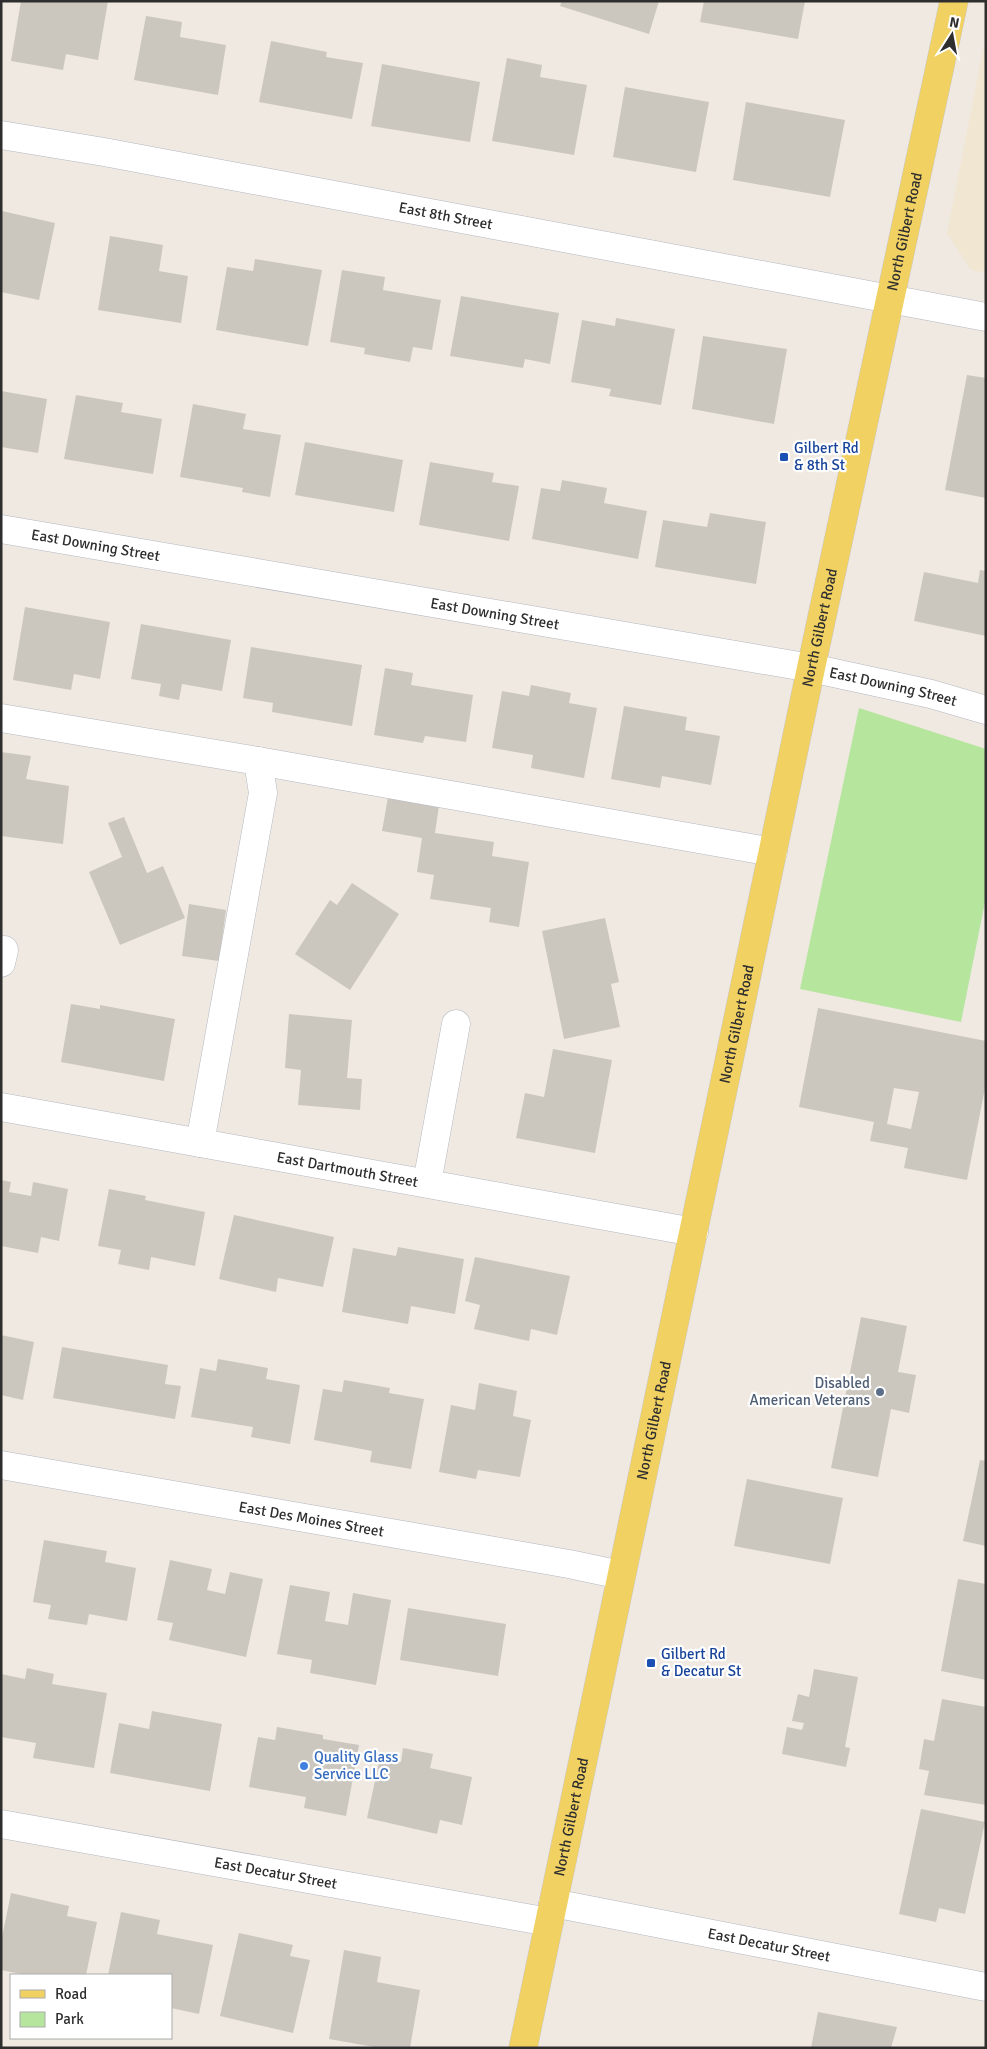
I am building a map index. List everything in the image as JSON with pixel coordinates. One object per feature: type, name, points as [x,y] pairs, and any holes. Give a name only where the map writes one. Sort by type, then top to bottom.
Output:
[{"type":"main road","name":"North Gilbert Road","points":[[523,2048],[773,852],[954,1]]},
{"type":"street","name":"East 8th Street","points":[[1,134],[986,317]]},
{"type":"street","name":"East Downing Street","points":[[1,529],[812,668],[931,694],[986,710]]},
{"type":"street","points":[[1,718],[258,761],[773,852]]},
{"type":"street","points":[[200,1143],[263,793],[258,761]]},
{"type":"street","points":[[427,1183],[456,1024]]},
{"type":"street","name":"East Dartmouth Street","points":[[1,1107],[694,1232]]},
{"type":"street","name":"East Des Moines Street","points":[[1,1465],[559,1562],[622,1575]]},
{"type":"street","name":"East Decatur Street","points":[[1,1824],[551,1913],[986,1987]]},
{"type":"shaded area","points":[[986,35],[986,273],[971,270],[947,233]]},
{"type":"green space","points":[[859,708],[986,749],[986,897],[961,1022],[800,989]]},
{"type":"building","points":[[21,1],[108,1],[98,60],[66,54],[63,70],[11,61]]},
{"type":"building","points":[[562,1],[659,1],[649,34],[560,6]]},
{"type":"building","points":[[704,1],[805,1],[798,39],[700,22]]},
{"type":"building","points":[[146,16],[182,22],[180,37],[226,45],[218,95],[134,80]]},
{"type":"building","points":[[271,41],[327,52],[326,57],[363,63],[352,119],[259,102]]},
{"type":"building","points":[[507,58],[542,65],[540,77],[587,85],[574,155],[492,141]]},
{"type":"building","points":[[382,64],[480,82],[470,142],[371,126]]},
{"type":"building","points":[[625,87],[709,102],[696,172],[613,157]]},
{"type":"building","points":[[746,102],[845,120],[830,197],[733,180]]},
{"type":"building","points":[[2,211],[55,223],[39,300],[1,292]]},
{"type":"building","points":[[110,236],[163,245],[159,271],[188,276],[181,323],[98,310]]},
{"type":"building","points":[[255,259],[322,270],[308,346],[216,330],[227,267],[253,271]]},
{"type":"building","points":[[342,270],[385,277],[383,290],[441,300],[432,350],[413,347],[410,362],[364,354],[365,348],[330,342]]},
{"type":"building","points":[[461,296],[559,313],[550,364],[525,359],[523,368],[450,356]]},
{"type":"building","points":[[616,318],[675,329],[661,405],[609,396],[611,389],[571,382],[582,320],[615,326]]},
{"type":"building","points":[[703,336],[787,349],[774,424],[692,409]]},
{"type":"building","points":[[967,375],[986,378],[986,498],[945,490]]},
{"type":"building","points":[[1,391],[47,399],[38,453],[1,447]]},
{"type":"building","points":[[76,395],[123,403],[121,412],[162,419],[153,474],[64,459]]},
{"type":"building","points":[[193,404],[246,414],[243,429],[281,435],[270,497],[242,492],[243,488],[180,477]]},
{"type":"building","points":[[305,442],[403,460],[394,512],[295,495]]},
{"type":"building","points":[[430,462],[494,473],[492,482],[519,486],[509,541],[419,525]]},
{"type":"building","points":[[562,480],[607,488],[604,503],[647,511],[638,559],[532,539],[541,488],[560,491]]},
{"type":"building","points":[[710,513],[766,522],[756,584],[655,567],[663,520],[707,527]]},
{"type":"building","points":[[980,570],[986,571],[986,636],[914,621],[924,572],[978,583]]},
{"type":"building","points":[[25,607],[110,622],[100,679],[74,674],[71,690],[13,680]]},
{"type":"building","points":[[141,624],[231,640],[222,691],[182,684],[179,700],[159,696],[161,684],[131,679]]},
{"type":"building","points":[[251,647],[362,665],[352,726],[272,712],[273,703],[243,698]]},
{"type":"building","points":[[385,668],[413,673],[411,685],[473,695],[466,742],[425,736],[423,743],[374,735]]},
{"type":"building","points":[[531,685],[571,693],[569,703],[597,708],[584,778],[531,768],[533,755],[492,748],[502,691],[529,696]]},
{"type":"building","points":[[624,706],[687,717],[685,730],[720,736],[711,785],[662,776],[660,788],[611,779]]},
{"type":"building","points":[[1,752],[31,756],[26,779],[69,786],[63,844],[1,836]]},
{"type":"building","points":[[388,797],[439,806],[435,833],[494,842],[492,856],[529,862],[519,927],[489,922],[491,908],[430,899],[434,875],[417,872],[422,838],[382,831]]},
{"type":"building","points":[[124,817],[147,873],[163,866],[185,918],[120,945],[89,872],[122,857],[108,823]]},
{"type":"building","points":[[352,883],[399,914],[350,990],[295,954],[330,900],[337,905]]},
{"type":"building","points":[[189,904],[226,910],[219,961],[182,956]]},
{"type":"building","points":[[605,918],[619,982],[611,984],[620,1027],[564,1039],[542,931]]},
{"type":"building","points":[[71,1004],[100,1009],[100,1005],[175,1019],[164,1081],[61,1062]]},
{"type":"building","points":[[818,1008],[986,1041],[986,1083],[967,1180],[904,1168],[908,1148],[870,1141],[874,1122],[799,1107]],"holes":[[[894,1088],[919,1092],[911,1129],[887,1124]]]},
{"type":"building","points":[[289,1014],[352,1020],[347,1078],[362,1079],[360,1110],[298,1105],[301,1070],[285,1068]]},
{"type":"building","points":[[553,1049],[612,1060],[595,1153],[516,1138],[525,1093],[544,1097]]},
{"type":"building","points":[[1,1180],[11,1182],[9,1192],[31,1196],[33,1182],[68,1189],[59,1241],[41,1237],[38,1253],[1,1246]]},
{"type":"building","points":[[109,1189],[146,1196],[145,1200],[205,1212],[195,1266],[151,1257],[149,1270],[118,1264],[121,1250],[98,1246]]},
{"type":"building","points":[[234,1215],[334,1237],[323,1287],[278,1278],[276,1292],[219,1279]]},
{"type":"building","points":[[398,1247],[464,1259],[455,1314],[411,1306],[408,1324],[342,1312],[353,1248],[396,1256]]},
{"type":"building","points":[[475,1257],[570,1276],[557,1335],[531,1329],[529,1341],[474,1329],[480,1305],[465,1301]]},
{"type":"building","name":"Disabled American Veterans","points":[[861,1317],[907,1326],[898,1372],[916,1375],[909,1413],[891,1409],[878,1477],[831,1468]]},
{"type":"building","points":[[1,1335],[34,1342],[23,1400],[1,1395]]},
{"type":"building","points":[[62,1347],[168,1365],[165,1384],[181,1386],[175,1419],[53,1398]]},
{"type":"building","points":[[218,1359],[268,1368],[266,1379],[300,1385],[290,1444],[251,1437],[253,1427],[191,1417],[200,1368],[216,1371]]},
{"type":"building","points":[[344,1380],[390,1388],[389,1393],[424,1399],[411,1469],[370,1462],[372,1451],[314,1440],[323,1389],[342,1392]]},
{"type":"building","points":[[479,1383],[517,1391],[513,1416],[531,1420],[520,1477],[478,1470],[476,1479],[439,1472],[451,1405],[475,1410]]},
{"type":"building","points":[[980,1460],[986,1461],[986,1546],[963,1541]]},
{"type":"building","points":[[747,1479],[843,1498],[830,1564],[734,1546]]},
{"type":"building","points":[[44,1540],[107,1551],[105,1562],[136,1568],[127,1621],[89,1614],[87,1625],[48,1619],[51,1605],[33,1602]]},
{"type":"building","points":[[170,1560],[212,1569],[207,1590],[225,1594],[230,1572],[263,1579],[246,1657],[169,1640],[173,1623],[157,1620]]},
{"type":"building","points":[[958,1579],[986,1584],[986,1680],[941,1671]]},
{"type":"building","points":[[290,1585],[330,1592],[325,1621],[348,1625],[353,1593],[391,1600],[376,1685],[310,1673],[312,1660],[277,1654]]},
{"type":"building","points":[[408,1608],[506,1624],[498,1676],[400,1660]]},
{"type":"building","points":[[27,1668],[54,1674],[52,1684],[107,1693],[94,1768],[33,1758],[36,1743],[1,1737],[1,1674],[25,1679]]},
{"type":"building","points":[[814,1669],[858,1677],[845,1747],[850,1748],[846,1767],[782,1754],[787,1727],[802,1730],[804,1723],[792,1721],[798,1694],[809,1697]]},
{"type":"building","points":[[942,1699],[986,1707],[986,1805],[924,1795],[929,1771],[919,1769],[924,1739],[934,1741]]},
{"type":"building","points":[[152,1711],[222,1724],[210,1791],[110,1773],[119,1723],[149,1729]]},
{"type":"building","name":"Quality Glass Service LLC","points":[[277,1727],[323,1735],[323,1739],[359,1745],[346,1816],[304,1808],[306,1797],[249,1787],[258,1737],[275,1740]]},
{"type":"building","points":[[403,1748],[433,1754],[430,1768],[472,1777],[462,1825],[440,1820],[437,1834],[367,1818],[380,1758],[401,1762]]},
{"type":"building","points":[[921,1809],[985,1822],[965,1914],[939,1908],[936,1922],[899,1914]]},
{"type":"building","points":[[11,1893],[69,1906],[67,1916],[97,1922],[86,1974],[21,1974],[1,1970],[1,1942]]},
{"type":"building","points":[[121,1912],[160,1920],[157,1934],[213,1945],[199,2014],[172,2008],[172,1974],[108,1974]]},
{"type":"building","points":[[239,1933],[293,1945],[290,1956],[310,1960],[293,2033],[220,2016]]},
{"type":"building","points":[[344,1950],[381,1957],[377,1982],[420,1990],[410,2048],[380,2048],[329,2039]]},
{"type":"building","points":[[818,2012],[897,2027],[891,2048],[811,2048]]},
{"type":"place","name":"Gilbert Rd & 8th St","points":[[784,457]]},
{"type":"place","name":"Disabled American Veterans","points":[[880,1392]]},
{"type":"place","name":"Gilbert Rd & Decatur St","points":[[651,1663]]},
{"type":"place","name":"Quality Glass Service LLC","points":[[304,1766]]}]
